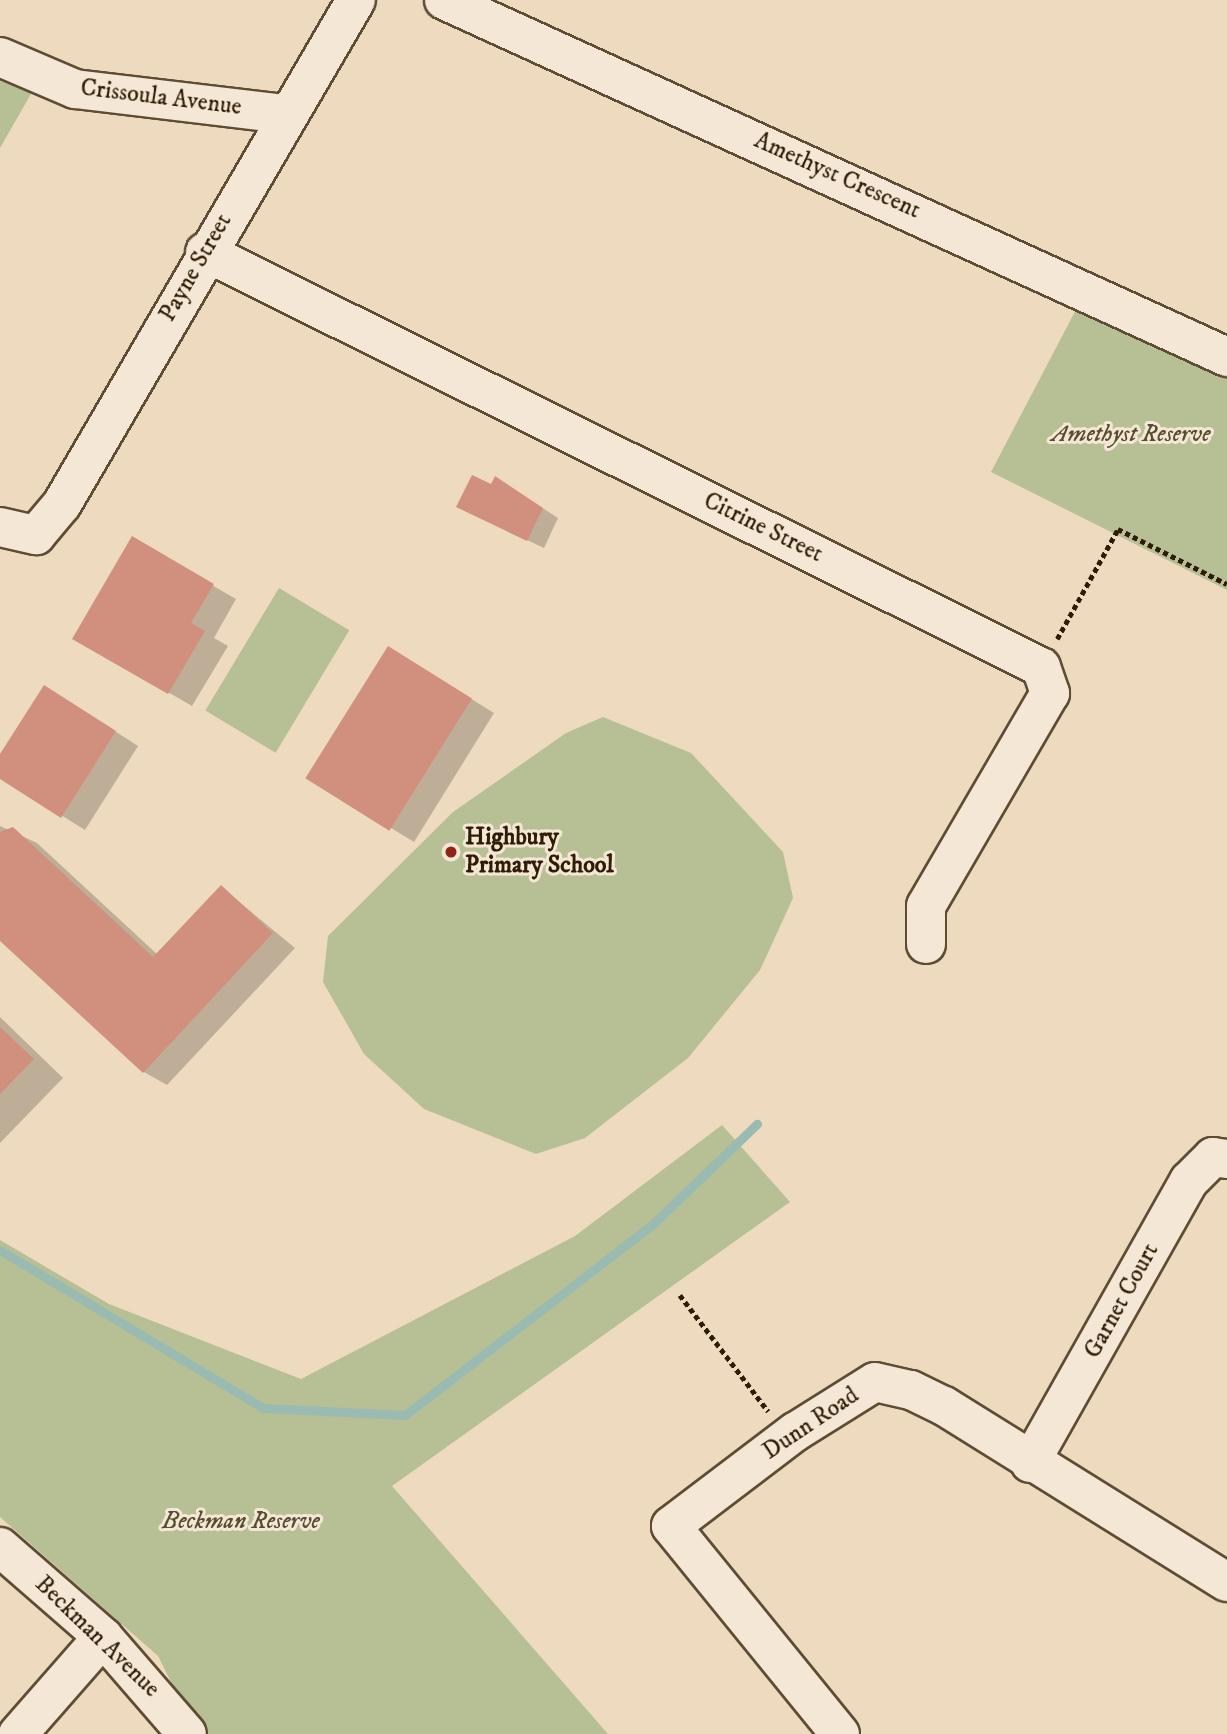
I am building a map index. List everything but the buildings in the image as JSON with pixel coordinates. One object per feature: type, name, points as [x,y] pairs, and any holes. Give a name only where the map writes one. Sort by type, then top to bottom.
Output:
[{"type":"street","name":"Payne Street","points":[[18,531],[62,504],[205,252],[356,0]]},
{"type":"street","name":"Amethyst Crescent","points":[[444,0],[1227,357]]},
{"type":"street","name":"Crissoula Avenue","points":[[0,57],[75,89],[286,114]]},
{"type":"street","name":"Citrine Street","points":[[205,252],[1041,667]]},
{"type":"street","points":[[926,944],[926,906],[1050,693],[1041,667]]},
{"type":"street","name":"Garnet Court","points":[[1030,1463],[1189,1181],[1213,1157],[1227,1159]]},
{"type":"street","name":"Dunn Road","points":[[840,1734],[671,1526],[787,1437],[874,1382],[911,1390],[944,1406],[1030,1463],[1227,1581]]},
{"type":"street","name":"Beckman Avenue","points":[[0,1547],[103,1637],[187,1734]]},
{"type":"street","points":[[18,1734],[103,1637]]},
{"type":"path","points":[[1041,667],[1118,529],[1227,584]]},
{"type":"path","points":[[680,1295],[787,1437]]},
{"type":"green space","points":[[0,81],[32,92],[0,148]]},
{"type":"green space","name":"Amethyst Reserve","points":[[1081,300],[1227,374],[1227,590],[991,472]]},
{"type":"green space","points":[[279,588],[349,630],[276,753],[205,711]]},
{"type":"green space","points":[[603,717],[691,753],[783,852],[793,898],[760,970],[688,1058],[585,1138],[536,1154],[424,1109],[364,1054],[323,982],[328,936],[453,812],[566,733]]},
{"type":"green space","name":"Beckman Reserve","points":[[722,1125],[790,1202],[392,1486],[608,1734],[197,1734],[158,1656],[0,1517],[0,1240],[109,1304],[301,1379],[575,1236]]},
{"type":"waterway","points":[[0,1250],[263,1408],[405,1415],[654,1223],[757,1124]]},
{"type":"place","name":"Highbury Primary School","points":[[451,852]]}]
